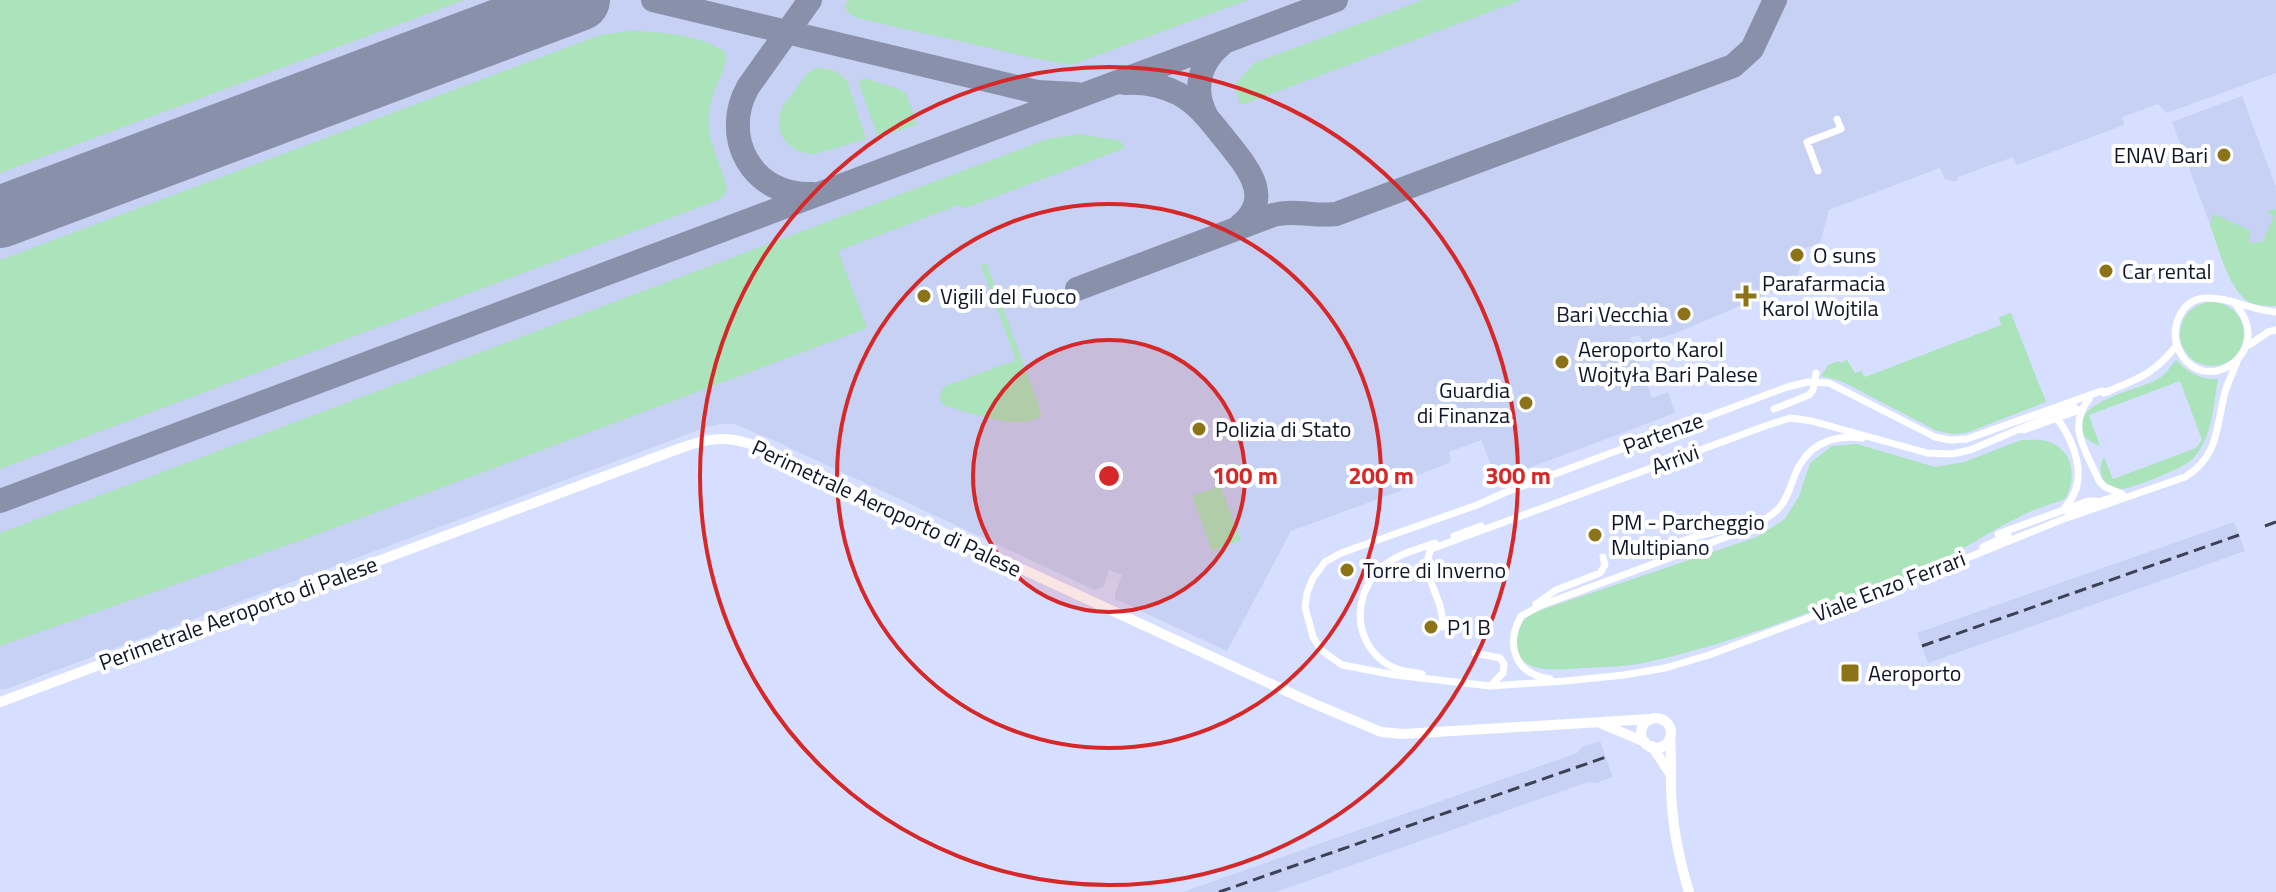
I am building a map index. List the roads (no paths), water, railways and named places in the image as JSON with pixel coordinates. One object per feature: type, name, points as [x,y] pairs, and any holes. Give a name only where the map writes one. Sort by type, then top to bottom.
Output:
[{"type":"street","points":[[1818,171],[1807,142],[1841,129],[1837,119]]},
{"type":"street","points":[[2237,362],[2219,371],[2202,370],[2183,357],[2175,333],[2182,312],[2201,298],[2212,297],[2265,312],[2276,312]]},
{"type":"street","points":[[2236,305],[2249,326],[2247,347]]},
{"type":"street","name":"Viale Enzo Ferrari","points":[[1459,683],[1490,686],[1565,681],[1665,668],[1739,644],[2061,520],[2185,477],[2197,470],[2211,451],[2225,390],[2237,362],[2247,347],[2276,330]]},
{"type":"street","points":[[2056,416],[2150,374],[2177,345]]},
{"type":"street","points":[[1774,409],[1809,395],[1816,373]]},
{"type":"street","name":"Partenze","points":[[1459,683],[1342,665],[1321,650],[1308,623],[1305,607],[1313,578],[1325,562],[1341,553],[1477,505],[1787,387],[1808,382],[1829,383],[1935,437],[1950,440],[1967,439],[2101,391],[2108,392]]},
{"type":"street","points":[[2089,399],[2082,409],[2078,431],[2099,481],[2105,487],[2132,496]]},
{"type":"street","points":[[2056,416],[2082,409]]},
{"type":"street","points":[[2056,416],[2077,461],[2079,474],[2073,499],[2064,509]]},
{"type":"street","name":"Arrivi","points":[[1442,627],[1442,613],[1427,570],[1431,549],[1785,419],[1812,421],[1927,453],[1952,454],[1970,450],[2056,416]]},
{"type":"street","points":[[1528,611],[1748,529],[1777,511],[1790,493],[1801,462],[1814,449],[1833,438],[1847,436],[1880,440]]},
{"type":"street","name":"Perimetrale Aeroporto di Palese","points":[[0,702],[678,449],[707,439],[733,438],[1381,732],[1403,734],[1650,719]]},
{"type":"street","points":[[1967,556],[1991,542],[2121,494]]},
{"type":"street","points":[[1967,556],[1994,536],[2088,501],[2099,502]]},
{"type":"street","points":[[1643,542],[1647,550],[1657,550],[1765,519]]},
{"type":"street","points":[[1459,683],[1397,668],[1381,659],[1363,634],[1360,617],[1364,589],[1381,567],[1407,553],[1481,526]]},
{"type":"street","points":[[1565,681],[1532,674],[1516,657],[1513,645],[1516,625],[1521,616],[1556,590],[1600,573],[1605,565],[1603,557]]},
{"type":"street","points":[[1475,653],[1500,658],[1504,664],[1503,673],[1490,686]]},
{"type":"street","points":[[1671,775],[1648,744],[1642,730],[1650,719],[1659,718],[1670,728],[1671,775],[1679,850],[1689,892]]},
{"type":"street","name":"Perimetrale Aeroporto di Palese","points":[[1596,722],[1648,744]]},
{"type":"street","points":[[1648,744],[1661,746],[1670,737]]},
{"type":"railway","points":[[2265,526],[2276,522]]},
{"type":"railway","points":[[1922,646],[2239,535]]},
{"type":"railway","points":[[1219,892],[1606,757]]},
{"type":"place","name":"ENAV Bari","points":[[2224,155]]},
{"type":"place","name":"O suns","points":[[1797,255]]},
{"type":"place","name":"Car rental","points":[[2106,271]]},
{"type":"place","name":"Vigili del Fuoco","points":[[924,296]]},
{"type":"place","name":"Parafarmacia Karol Wojtila","points":[[1746,296]]},
{"type":"place","name":"Bari Vecchia","points":[[1684,314]]},
{"type":"place","name":"Aeroporto Karol Wojtyła Bari Palese","points":[[1562,362]]},
{"type":"place","name":"Guardia di Finanza","points":[[1526,403]]},
{"type":"place","name":"Polizia di Stato","points":[[1199,429]]},
{"type":"place","name":"PM - Parcheggio Multipiano","points":[[1595,535]]},
{"type":"place","name":"Torre di Inverno","points":[[1347,570]]},
{"type":"place","name":"P1 B","points":[[1431,627]]},
{"type":"place","name":"Aeroporto","points":[[1850,673]]}]
